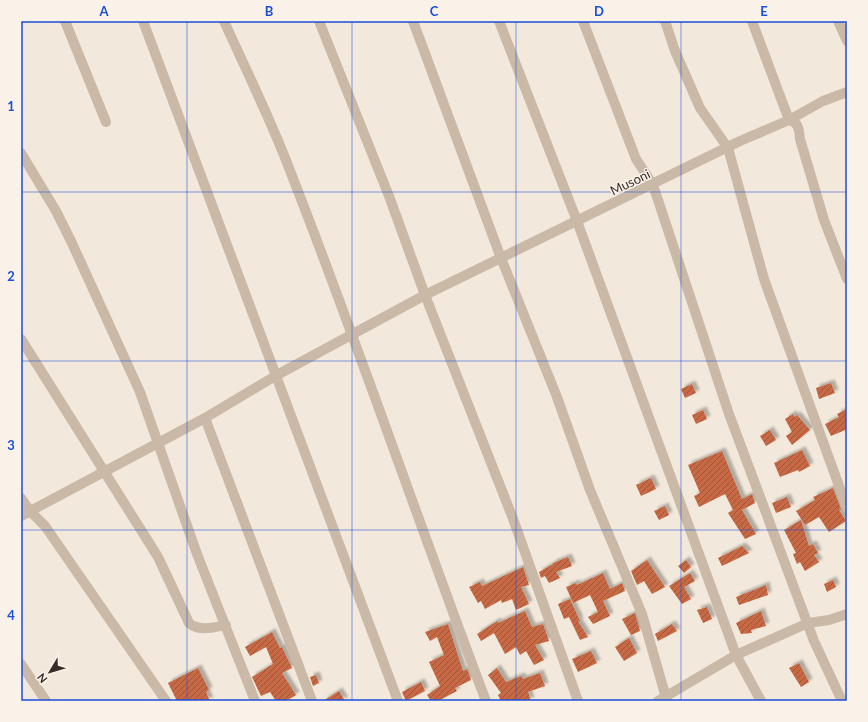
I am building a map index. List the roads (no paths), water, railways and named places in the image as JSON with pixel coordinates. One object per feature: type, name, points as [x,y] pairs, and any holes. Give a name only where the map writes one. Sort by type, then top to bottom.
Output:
[{"type":"street","points":[[65,21],[106,122]]},
{"type":"street","points":[[143,21],[398,701]]},
{"type":"street","points":[[224,21],[289,166],[352,335],[432,558],[486,701]]},
{"type":"street","points":[[319,21],[389,196],[425,295],[512,516],[578,701]]},
{"type":"street","points":[[413,21],[501,258],[557,397],[590,490],[642,614],[664,699],[736,655],[808,623],[829,620],[847,614]]},
{"type":"street","points":[[499,21],[577,221],[736,655],[761,701]]},
{"type":"street","points":[[583,21],[636,159],[653,185],[729,414],[814,641],[842,701]]},
{"type":"street","points":[[665,21],[675,51],[700,108],[728,148],[764,279],[847,508]]},
{"type":"street","points":[[752,21],[789,120],[794,121],[798,126],[800,139],[824,220],[847,279]]},
{"type":"street","points":[[838,21],[847,41]]},
{"type":"street","name":"Musoni","points":[[26,513],[205,418],[277,375],[425,295],[789,120],[823,101],[847,92]]},
{"type":"street","points":[[21,153],[56,210],[72,240],[140,392],[197,554],[255,701]]},
{"type":"street","points":[[21,339],[158,557],[189,623],[193,627],[200,629],[226,625]]},
{"type":"street","points":[[205,418],[312,701]]},
{"type":"street","points":[[21,498],[26,513],[45,526],[166,701]]},
{"type":"street","points":[[21,664],[46,701]]}]
